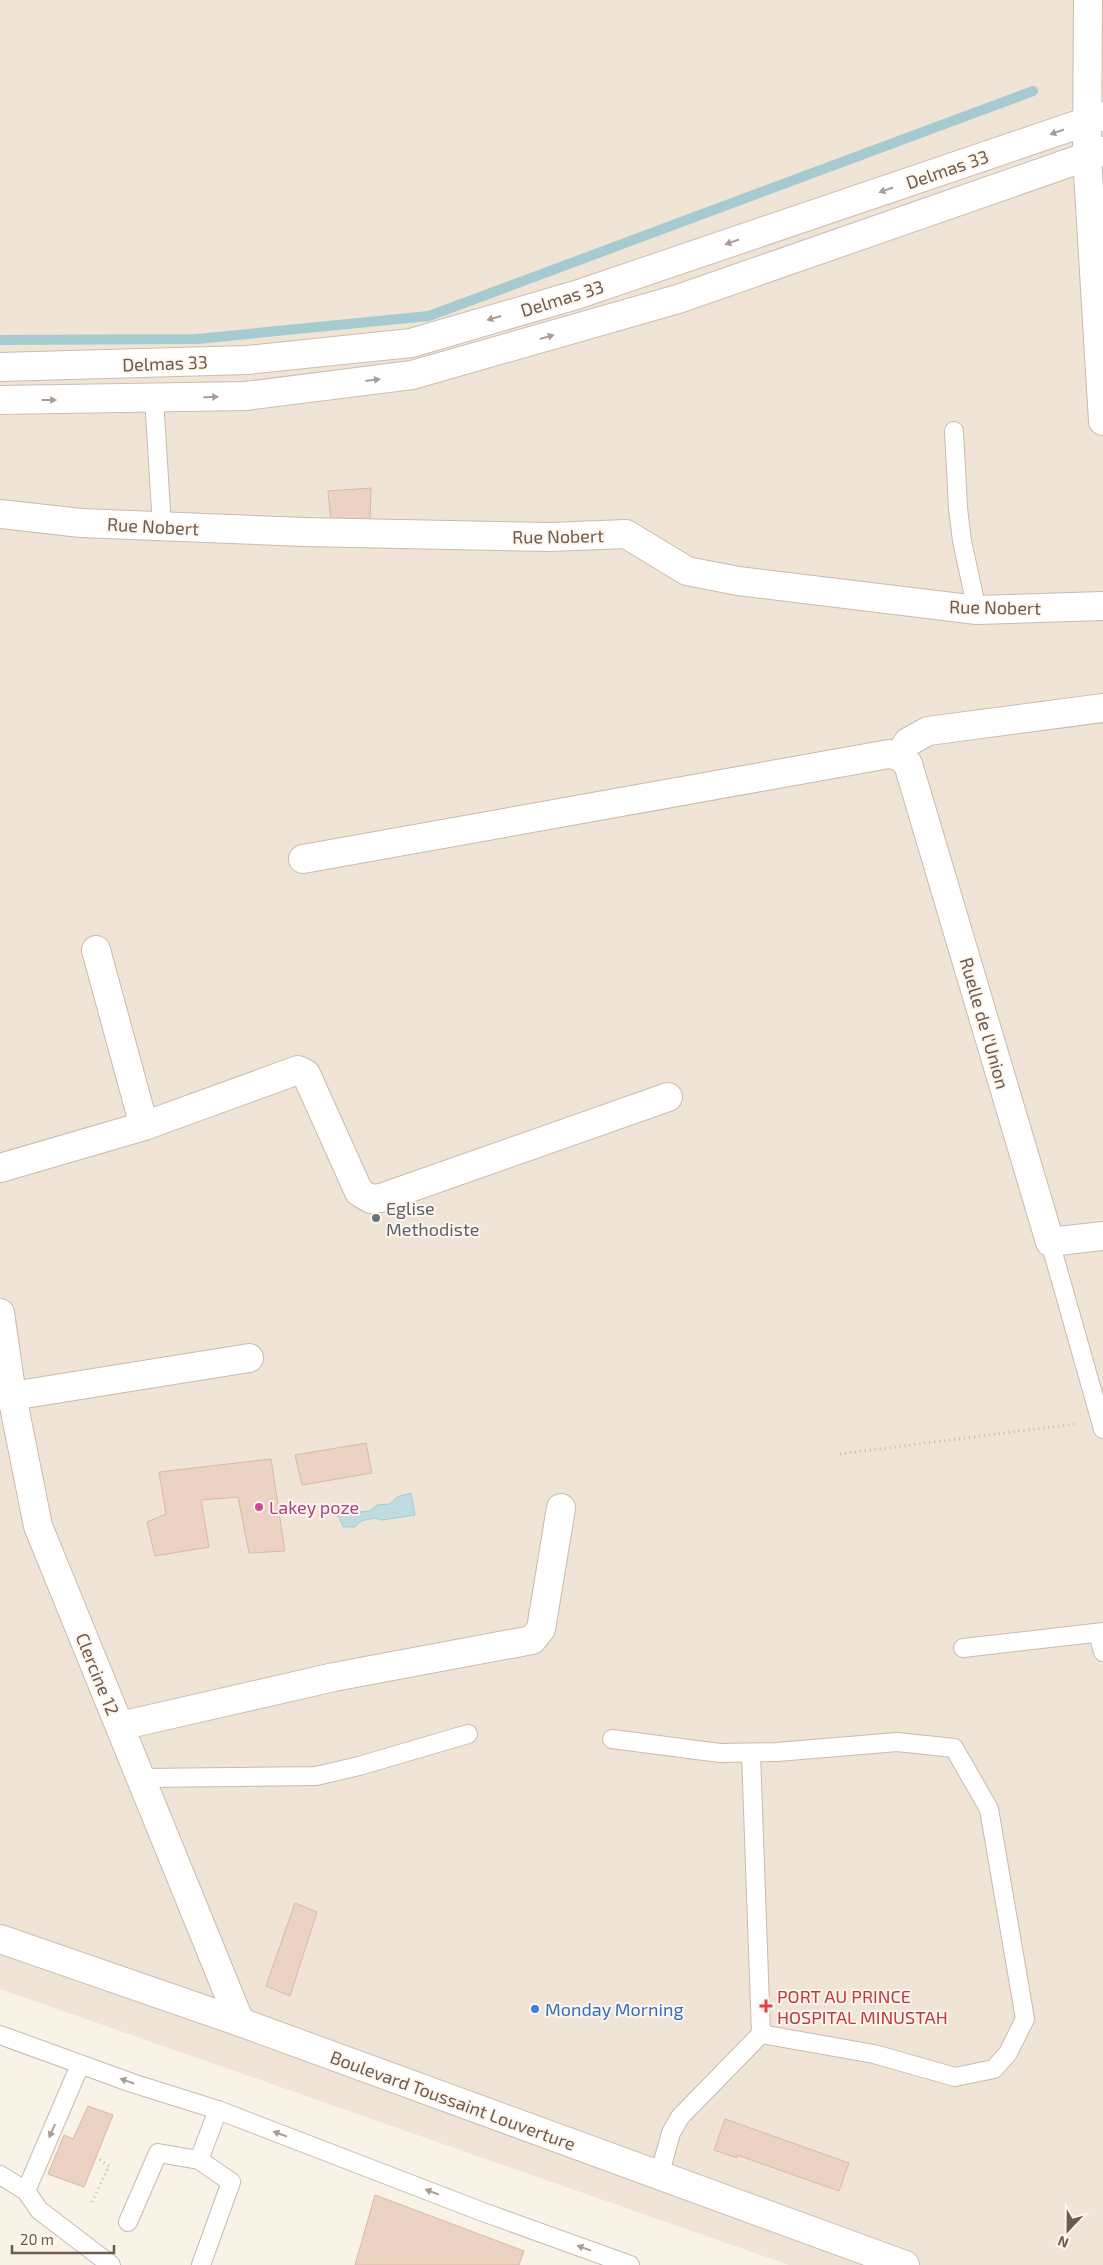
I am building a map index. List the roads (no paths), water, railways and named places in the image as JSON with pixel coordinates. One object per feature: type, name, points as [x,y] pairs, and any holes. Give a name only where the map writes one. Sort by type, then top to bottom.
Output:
[{"type":"street","points":[[1088,0],[1095,119],[1103,418]]},
{"type":"street","name":"Delmas 33","points":[[0,367],[247,360],[411,343],[576,295],[1095,119]]},
{"type":"street","name":"Delmas 33","points":[[0,400],[246,396],[412,375],[678,299],[1095,153]]},
{"type":"street","name":"Rue Nobert","points":[[0,514],[82,523],[162,527],[550,538],[626,534],[687,572],[738,580],[977,610],[1103,606]]},
{"type":"street","points":[[303,859],[889,754],[899,756],[908,742],[928,731],[1103,708]]},
{"type":"street","name":"Ruelle de l'Union","points":[[899,756],[908,764],[1050,1242]]},
{"type":"street","points":[[96,950],[144,1126]]},
{"type":"street","points":[[0,1168],[144,1126],[298,1070],[306,1074],[359,1192],[371,1198],[381,1198],[668,1097]]},
{"type":"street","points":[[1050,1242],[1103,1236]]},
{"type":"street","name":"Clercine 12","points":[[0,1313],[12,1396],[38,1526],[240,2022]]},
{"type":"street","points":[[12,1396],[249,1358]]},
{"type":"street","points":[[120,1726],[334,1677],[532,1640],[541,1629],[562,1508]]},
{"type":"street","name":"Boulevard Toussaint Louverture","points":[[0,1939],[240,2022],[905,2265]]},
{"type":"lane","points":[[154,398],[162,527]]},
{"type":"lane","points":[[954,431],[958,508],[962,541],[977,610]]},
{"type":"lane","points":[[1050,1242],[1102,1425]]},
{"type":"lane","points":[[963,1648],[1100,1632],[1103,1652]]},
{"type":"lane","points":[[141,1778],[316,1776],[359,1766],[468,1734]]},
{"type":"lane","points":[[612,1738],[720,1753],[751,1753],[896,1742],[954,1748],[989,1809],[1025,2019],[1008,2053],[994,2069],[955,2076],[874,2054],[761,2034]]},
{"type":"lane","points":[[659,2176],[671,2132],[680,2117],[761,2034],[751,1753]]},
{"type":"lane","points":[[0,2035],[218,2110],[483,2212],[630,2265]]},
{"type":"lane","points":[[26,2191],[80,2064]]},
{"type":"lane","points":[[199,2160],[218,2110]]},
{"type":"lane","points":[[128,2222],[158,2153],[199,2160],[231,2182],[201,2265]]},
{"type":"lane","points":[[0,2175],[26,2191],[39,2210],[106,2263]]},
{"type":"water","points":[[411,1493],[415,1515],[382,1520],[374,1518],[361,1521],[355,1527],[343,1527],[338,1514],[370,1511],[377,1505],[390,1504],[397,1497]]},
{"type":"waterway","points":[[0,340],[197,339],[429,316],[1033,91]]},
{"type":"place","name":"Eglise Methodiste","points":[[376,1218]]},
{"type":"place","name":"Lakey poze","points":[[259,1507]]},
{"type":"place","name":"PORT AU PRINCE HOSPITAL MINUSTAH","points":[[766,2006]]},
{"type":"place","name":"Monday Morning","points":[[535,2009]]}]
